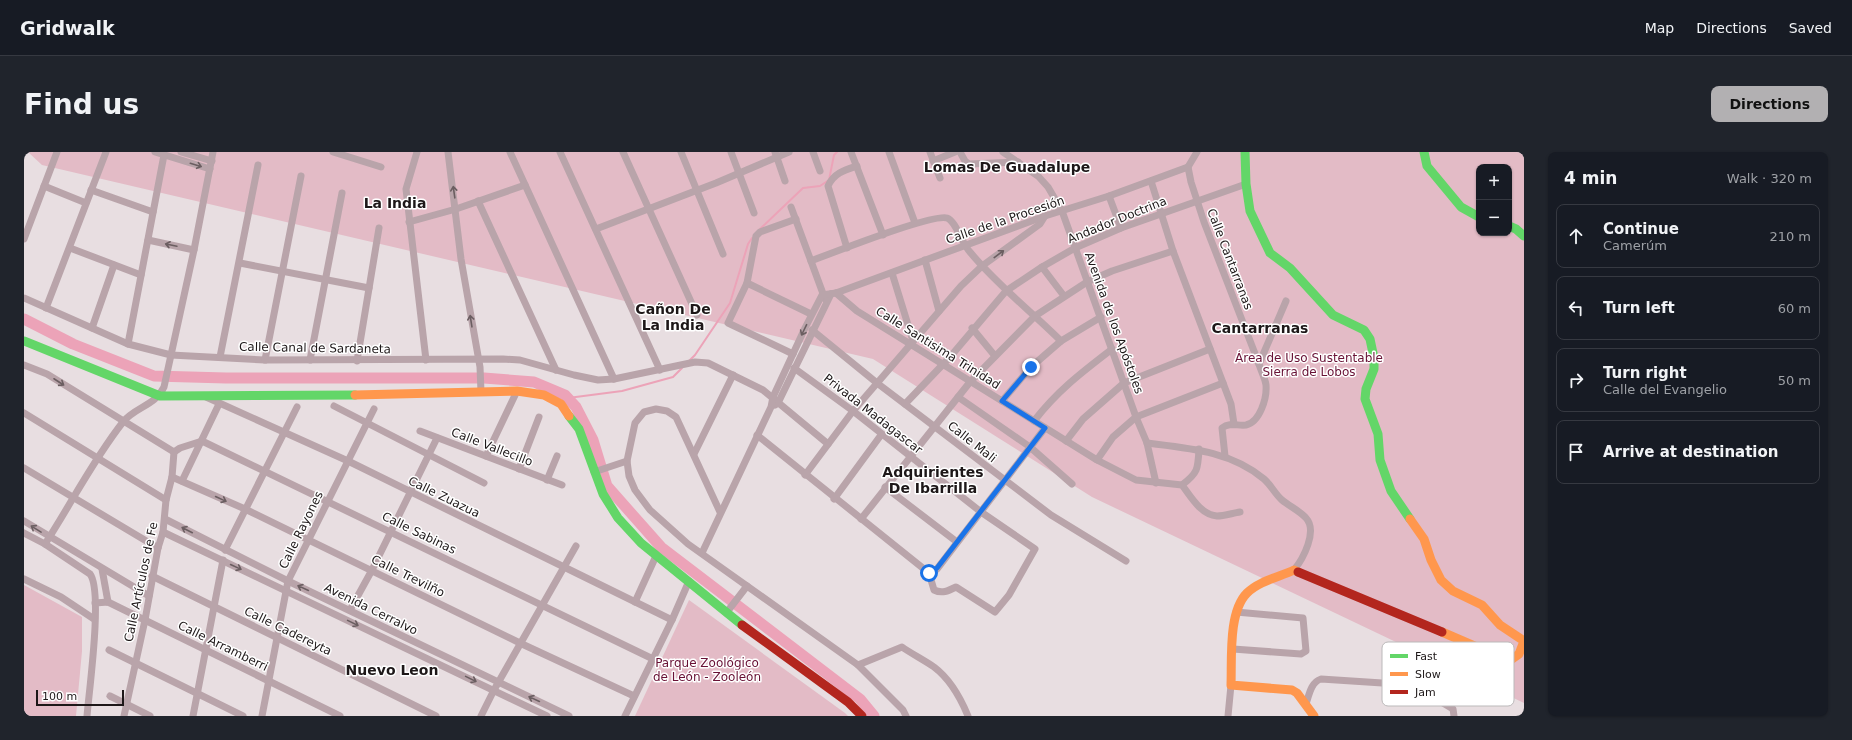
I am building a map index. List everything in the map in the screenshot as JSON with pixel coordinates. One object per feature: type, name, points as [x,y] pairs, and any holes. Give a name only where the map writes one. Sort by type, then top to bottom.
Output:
[{"type":"street","points":[[24,239],[57,152]]},
{"type":"street","points":[[46,308],[106,152]]},
{"type":"street","points":[[155,152],[211,165]]},
{"type":"street","points":[[180,152],[211,165]]},
{"type":"street","points":[[45,544],[123,422],[128,416],[160,396],[164,387],[194,250],[213,152]]},
{"type":"street","points":[[333,152],[381,167]]},
{"type":"street","points":[[417,152],[406,189],[426,360]]},
{"type":"street","points":[[448,152],[461,259],[479,363],[481,389]]},
{"type":"street","points":[[510,152],[614,379]]},
{"type":"street","points":[[560,152],[660,370]]},
{"type":"street","points":[[623,152],[697,315]]},
{"type":"street","points":[[681,152],[723,254]]},
{"type":"street","points":[[731,152],[754,213]]},
{"type":"street","points":[[596,229],[648,207],[739,173],[776,154],[789,152]]},
{"type":"street","points":[[813,152],[820,170]]},
{"type":"street","points":[[851,152],[883,235]]},
{"type":"street","points":[[889,152],[915,223]]},
{"type":"street","points":[[930,152],[940,178]]},
{"type":"street","points":[[933,161],[955,152]]},
{"type":"street","points":[[960,152],[965,161],[969,164],[1018,162]]},
{"type":"street","name":"Avenida de los Apóstoles","points":[[1003,152],[1044,181],[1062,211],[1136,417],[1147,443],[1156,483]]},
{"type":"street","points":[[1188,167],[1197,152]]},
{"type":"street","points":[[1245,152],[1246,184],[1250,210],[1270,253],[1290,268],[1333,315],[1364,330],[1370,339],[1374,358],[1374,369],[1366,389],[1365,399],[1378,434],[1380,460],[1391,491],[1424,539],[1431,560],[1441,580],[1453,591],[1482,605],[1500,625],[1524,641],[1519,654],[1514,658]]},
{"type":"street","points":[[1424,152],[1427,166],[1461,207],[1476,215]]},
{"type":"street","points":[[776,154],[785,180]]},
{"type":"street","points":[[128,344],[164,155]]},
{"type":"street","points":[[220,358],[240,264],[258,165]]},
{"type":"street","points":[[847,248],[828,191],[828,186],[831,179],[839,173],[857,166]]},
{"type":"street","name":"Calle de la Procesión","points":[[824,298],[1045,216],[1109,196],[1188,167]]},
{"type":"street","name":"Calle Cantarranas","points":[[1188,167],[1196,201],[1266,385],[1259,414],[1256,420],[1244,425],[1234,424]]},
{"type":"street","points":[[265,360],[301,176]]},
{"type":"street","points":[[1150,181],[1173,251],[1231,404],[1234,424],[1222,428],[1224,456]]},
{"type":"street","name":"Andador Doctrina","points":[[905,404],[942,365],[972,328],[1006,291],[1042,267],[1075,248],[1121,228],[1246,184]]},
{"type":"street","points":[[409,222],[456,209],[525,185]]},
{"type":"street","points":[[44,186],[86,203]]},
{"type":"street","points":[[91,190],[153,212]]},
{"type":"street","points":[[310,360],[342,193]]},
{"type":"street","points":[[1109,196],[1121,228]]},
{"type":"street","points":[[478,201],[556,370]]},
{"type":"street","points":[[702,553],[757,435],[771,407],[794,368],[812,330],[824,298],[791,207]]},
{"type":"street","points":[[805,475],[853,412],[911,342],[961,286],[982,266],[1040,224],[1045,216]]},
{"type":"street","points":[[811,261],[915,223],[942,217],[948,218],[954,223],[964,246],[982,266],[1006,291],[1061,341]]},
{"type":"street","points":[[793,354],[729,325],[728,321],[747,283],[756,236],[760,232],[796,219]]},
{"type":"street","points":[[1512,227],[1524,236]]},
{"type":"street","points":[[357,361],[379,228]]},
{"type":"street","points":[[1007,230],[1016,241]]},
{"type":"street","points":[[148,240],[194,250]]},
{"type":"street","points":[[70,248],[141,275]]},
{"type":"street","points":[[861,519],[884,487],[970,382],[1035,316],[1087,282],[1112,271],[1173,251]]},
{"type":"street","points":[[925,260],[939,311]]},
{"type":"street","points":[[240,264],[369,288]]},
{"type":"street","points":[[92,328],[114,265]]},
{"type":"street","points":[[1042,267],[1064,296]]},
{"type":"street","points":[[892,273],[911,342]]},
{"type":"street","points":[[747,283],[811,314]]},
{"type":"street","name":"Calle Santisima Trinidad","points":[[833,294],[857,311],[911,342],[942,365],[1097,460],[1130,478],[1182,486]]},
{"type":"street","name":"Calle Canal de Sardaneta","points":[[24,298],[128,344],[171,355],[265,360],[426,360],[479,363],[520,360],[574,376],[598,380],[614,379],[695,362],[708,363],[733,375]]},
{"type":"street","points":[[776,400],[793,354],[811,314],[824,298]]},
{"type":"street","points":[[1259,364],[1286,301]]},
{"type":"street","points":[[1002,401],[1031,367],[1061,341],[1101,317]]},
{"type":"street","points":[[972,328],[995,356]]},
{"type":"street","name":"Calle Mali","points":[[812,330],[1004,481],[1051,515],[1126,560]]},
{"type":"street","points":[[24,342],[70,362],[160,396],[206,397],[481,389],[517,391],[544,395],[561,404],[579,429],[596,471],[603,494],[618,518],[641,543],[689,581],[729,609],[848,702],[862,716]]},
{"type":"street","points":[[1034,421],[1049,401],[1071,380],[1112,349]]},
{"type":"street","points":[[1066,441],[1082,419],[1124,383],[1210,349]]},
{"type":"street","points":[[24,365],[47,374],[174,452],[180,448],[202,441]]},
{"type":"street","name":"Privada Madagascar","points":[[794,368],[981,512],[1035,549],[1009,595],[997,612],[993,612],[956,587],[948,591],[938,592],[934,590],[929,573]]},
{"type":"street","points":[[694,454],[733,375],[776,400],[828,444]]},
{"type":"street","points":[[1097,460],[1113,437],[1136,417],[1223,383]]},
{"type":"street","points":[[486,456],[517,391]]},
{"type":"street","name":"Calle Zuazua","points":[[206,397],[348,461],[672,620]]},
{"type":"street","points":[[958,397],[1030,447],[1072,484]]},
{"type":"street","points":[[182,481],[220,404]]},
{"type":"street","points":[[334,406],[484,483]]},
{"type":"street","points":[[225,550],[297,407]]},
{"type":"street","points":[[720,512],[676,417],[667,411],[656,408],[644,412],[635,423],[627,461],[629,476],[635,490],[650,510],[745,589],[858,665],[906,716]]},
{"type":"street","name":"Calle Rayones","points":[[262,716],[288,581],[374,409]]},
{"type":"street","points":[[24,413],[166,500]]},
{"type":"street","points":[[519,469],[539,417]]},
{"type":"street","points":[[757,435],[834,499],[929,573],[937,568],[1045,428]]},
{"type":"street","points":[[420,431],[437,438]]},
{"type":"street","points":[[834,499],[881,435]]},
{"type":"street","name":"Calle Vallecillo","points":[[350,610],[411,493],[437,438],[562,485]]},
{"type":"street","name":"Calle Sabinas","points":[[202,441],[542,606],[653,658]]},
{"type":"street","points":[[1147,443],[1200,449],[1224,456],[1255,472],[1282,501],[1307,518],[1311,526],[1308,541],[1301,561],[1294,570],[1246,593],[1241,600],[1236,612],[1228,716]]},
{"type":"street","points":[[1200,449],[1197,472],[1182,486],[1208,514],[1218,516],[1240,512]]},
{"type":"street","name":"Calle Artículos de Fe","points":[[124,716],[145,620],[152,576],[163,532],[166,500],[172,477],[174,452]]},
{"type":"street","points":[[547,480],[557,456]]},
{"type":"street","points":[[596,471],[627,461]]},
{"type":"street","points":[[24,468],[158,548]]},
{"type":"street","name":"Calle Trevilño","points":[[172,477],[309,540],[522,644],[634,696]]},
{"type":"street","points":[[884,487],[957,542]]},
{"type":"street","name":"Avenida Cerralvo","points":[[165,519],[288,581],[569,716]]},
{"type":"street","points":[[24,521],[149,596]]},
{"type":"street","name":"Avenida Cerralvo","points":[[163,532],[547,716]]},
{"type":"street","points":[[24,533],[45,544],[90,574],[93,579],[95,603],[87,716]]},
{"type":"street","points":[[481,716],[494,690],[522,644],[576,546]]},
{"type":"street","points":[[635,602],[656,556]]},
{"type":"street","points":[[193,716],[223,560]]},
{"type":"street","points":[[95,603],[108,602],[102,569]]},
{"type":"street","points":[[1294,570],[1466,642]]},
{"type":"street","name":"Calle Cadereyta","points":[[152,576],[214,608],[436,716]]},
{"type":"street","points":[[24,579],[61,597],[94,619]]},
{"type":"street","points":[[625,716],[672,620],[689,581]]},
{"type":"street","points":[[729,609],[745,589]]},
{"type":"street","name":"Calle Arramberri","points":[[108,602],[340,716]]},
{"type":"street","points":[[1233,649],[1301,654],[1306,651],[1303,618],[1236,612]]},
{"type":"street","points":[[858,665],[902,647],[934,667],[943,675],[962,700],[968,716]]},
{"type":"street","points":[[109,650],[243,716]]},
{"type":"street","points":[[1306,704],[1316,680],[1321,679],[1382,683]]},
{"type":"street","points":[[1231,685],[1292,690],[1297,693],[1314,716]]},
{"type":"street","points":[[110,696],[150,716]]},
{"type":"street","points":[[1447,706],[1452,709],[1454,716]]},
{"type":"green space","name":"Área de Uso Sustentable Sierra de Lobos","points":[[28,152],[1524,152],[1524,703],[1514,698],[1514,642],[1396,642],[1092,497],[873,359],[42,165]]},
{"type":"green space","points":[[24,585],[82,617],[82,651],[76,716],[24,716]]},
{"type":"green space","name":"Parque Zoológico de León - Zooleón","points":[[689,600],[845,713],[848,716],[635,716]]},
{"type":"waterway","points":[[760,229],[803,188],[820,186],[829,180],[834,155],[837,152]]},
{"type":"waterway","points":[[689,361],[695,355],[730,303],[748,244],[752,238]]},
{"type":"waterway","points":[[24,319],[73,344],[154,376],[226,378],[484,378],[534,382],[565,395],[576,407],[593,440],[607,486],[661,547],[860,699],[874,716]]},
{"type":"waterway","points":[[568,398],[622,391],[673,377],[682,368]]},
{"type":"traffic: fast","points":[[1245,152],[1246,184],[1250,211],[1270,253],[1290,268],[1333,315],[1364,330],[1370,339],[1374,358],[1374,369],[1366,389],[1365,399],[1378,434],[1380,460],[1391,491],[1410,519]]},
{"type":"traffic: fast","points":[[1424,152],[1427,166],[1461,207],[1476,215]]},
{"type":"traffic: fast","points":[[1512,227],[1524,236]]},
{"type":"traffic: fast","points":[[24,341],[160,396],[355,395]]},
{"type":"traffic: fast","points":[[569,416],[579,429],[603,494],[618,518],[641,543],[742,625]]},
{"type":"traffic: slow","points":[[355,395],[517,391],[544,395],[561,404],[569,416]]},
{"type":"traffic: slow","points":[[1410,519],[1424,539],[1431,560],[1441,580],[1453,591],[1482,605],[1500,625],[1524,641],[1519,654],[1514,658]]},
{"type":"traffic: slow","points":[[1298,572],[1294,570],[1257,585],[1247,593],[1241,601],[1232,636],[1231,685],[1292,690],[1297,693],[1314,716]]},
{"type":"traffic: slow","points":[[1442,632],[1465,642]]},
{"type":"traffic: jam","points":[[1298,572],[1442,632]]},
{"type":"traffic: jam","points":[[742,625],[848,702],[862,716]]},
{"type":"district","name":"Lomas De Guadalupe","points":[[1007,167]]},
{"type":"district","name":"La India","points":[[395,203]]},
{"type":"district","name":"Cañon De La India","points":[[673,318]]},
{"type":"district","name":"Cantarranas","points":[[1260,328]]},
{"type":"district","name":"Adquirientes De Ibarrilla","points":[[933,480]]},
{"type":"district","name":"Nuevo Leon","points":[[392,670]]},
{"type":"route","points":[[929,573],[937,568],[1045,428],[1002,401],[1031,367]]}]
